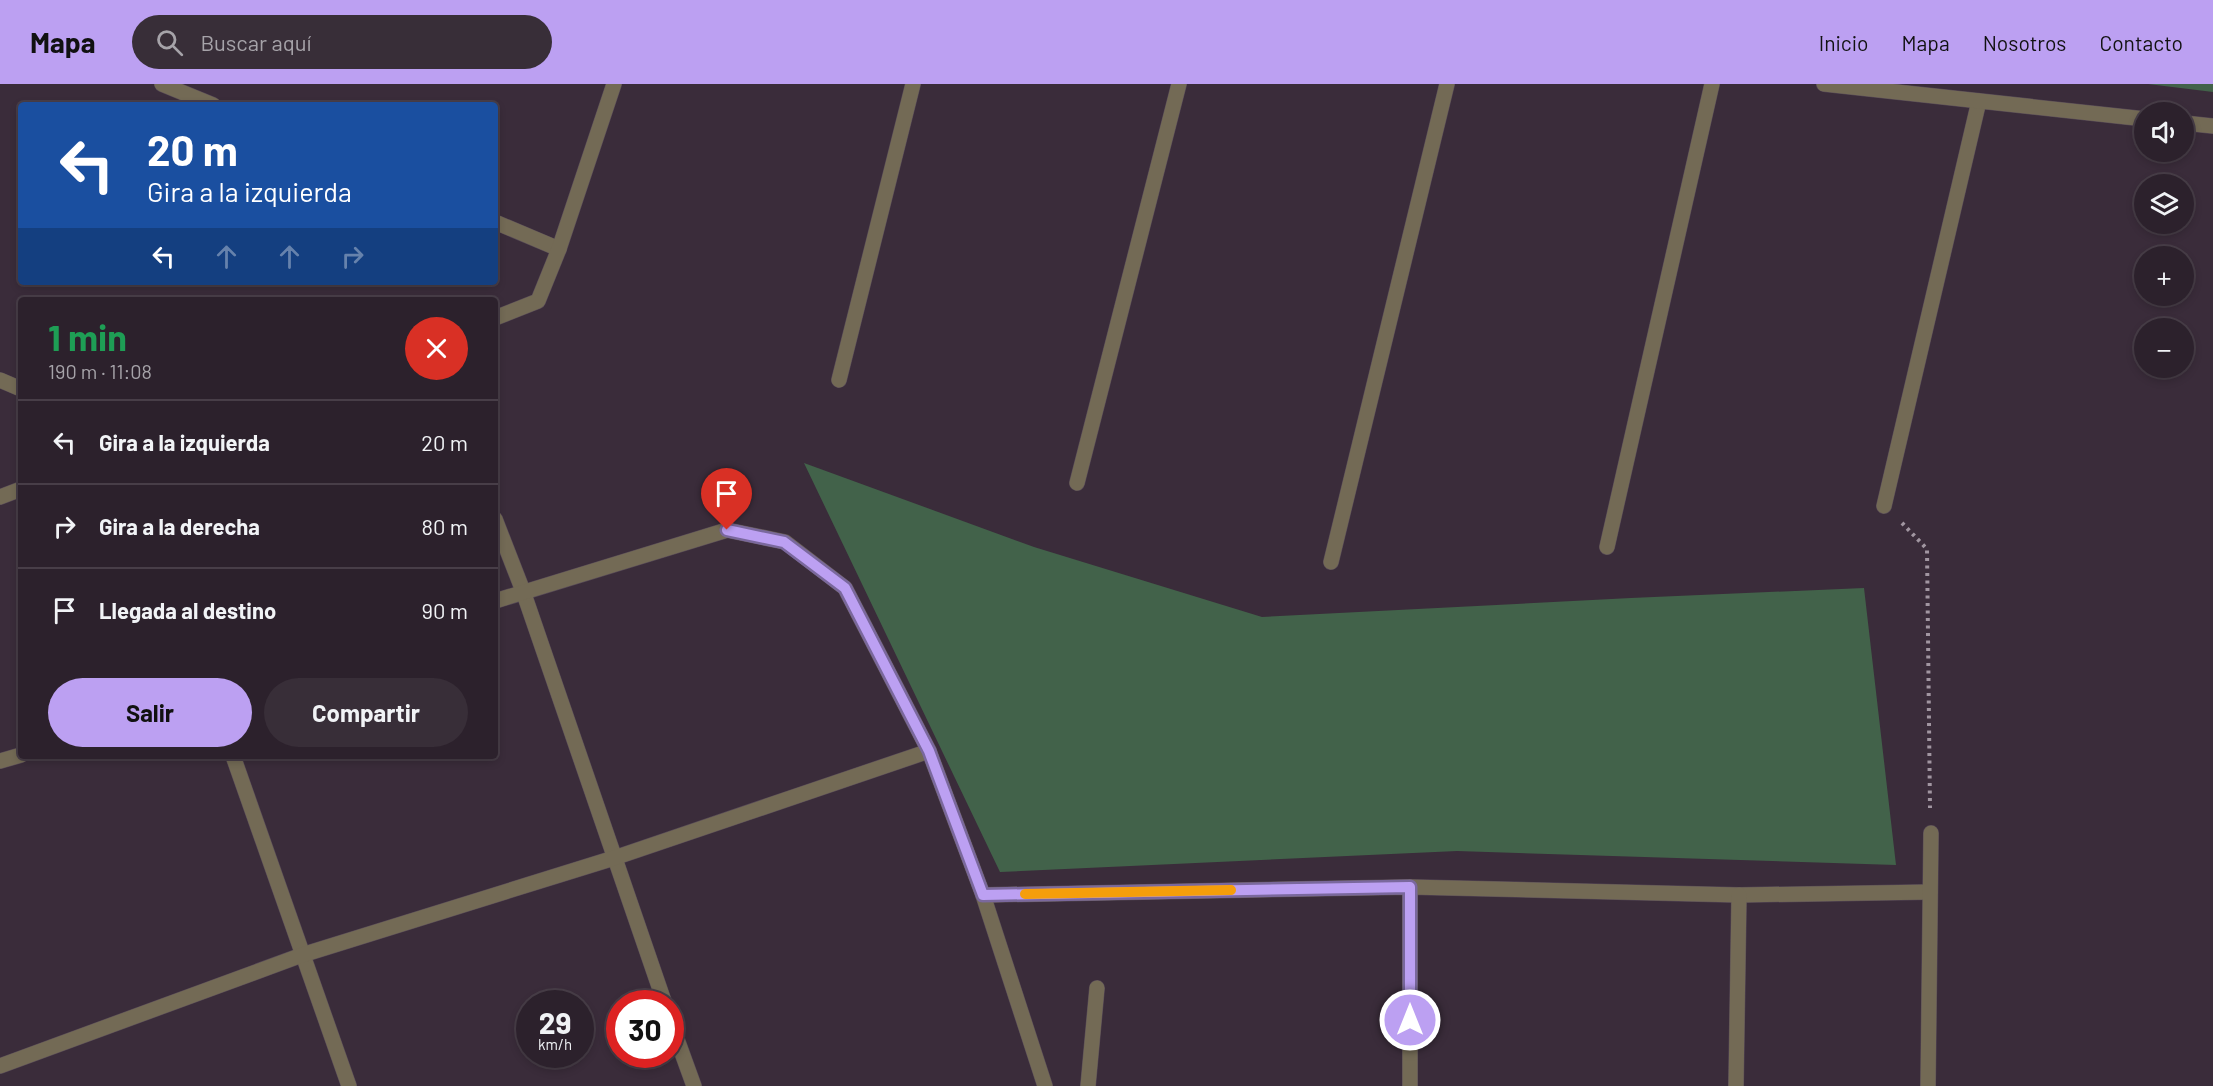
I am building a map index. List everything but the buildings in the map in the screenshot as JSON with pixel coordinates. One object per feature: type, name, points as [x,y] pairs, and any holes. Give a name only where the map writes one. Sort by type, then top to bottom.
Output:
[{"type":"street","points":[[162,84],[199,91],[210,102]]},
{"type":"street","points":[[498,317],[538,301],[559,249],[614,84]]},
{"type":"street","points":[[839,380],[913,84]]},
{"type":"street","points":[[1077,483],[1179,84]]},
{"type":"street","points":[[1331,562],[1447,84]]},
{"type":"street","points":[[1607,547],[1712,84]]},
{"type":"street","points":[[1824,84],[2134,118]]},
{"type":"street","points":[[1884,506],[1979,101]]},
{"type":"street","points":[[2194,124],[2213,126]]},
{"type":"street","points":[[498,223],[559,249]]},
{"type":"street","points":[[0,380],[18,388]]},
{"type":"street","points":[[0,497],[18,490]]},
{"type":"street","points":[[498,527],[523,591],[660,990]]},
{"type":"street","points":[[498,600],[727,530],[784,542],[845,588],[929,751],[983,895],[1045,1086]]},
{"type":"street","points":[[0,1066],[302,955],[614,858],[929,751]]},
{"type":"street","points":[[0,761],[18,756]]},
{"type":"street","points":[[234,759],[349,1086]]},
{"type":"street","points":[[1928,1086],[1931,833]]},
{"type":"street","points":[[983,895],[1410,887],[1739,895],[1930,892]]},
{"type":"street","points":[[1410,887],[1410,1086]]},
{"type":"street","points":[[1736,1086],[1739,895]]},
{"type":"street","points":[[1088,1086],[1097,988]]},
{"type":"street","points":[[684,1060],[693,1086]]},
{"type":"path","points":[[1884,506],[1927,549],[1931,833]]},
{"type":"green space","points":[[2148,84],[2213,84],[2213,92]]},
{"type":"green space","points":[[804,463],[1034,547],[1262,617],[1864,588],[1896,865],[1457,851],[1000,872]]},
{"type":"slow traffic","points":[[1025,894],[1231,890]]},
{"type":"route","points":[[727,530],[784,542],[845,588],[929,751],[983,895],[1410,887],[1410,1020]]}]
